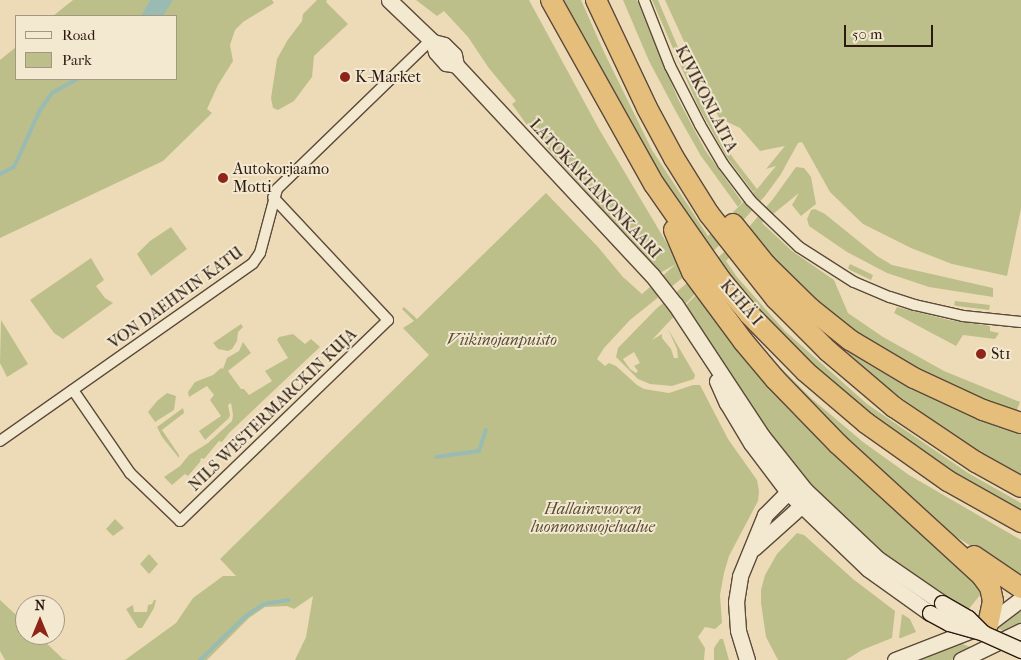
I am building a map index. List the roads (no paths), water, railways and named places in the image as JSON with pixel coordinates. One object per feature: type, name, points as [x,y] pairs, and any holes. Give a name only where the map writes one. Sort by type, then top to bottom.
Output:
[{"type":"highway","name":"KEHÄ I","points":[[551,0],[654,184],[721,280],[749,314],[806,372],[902,451],[948,481],[1021,522]]},
{"type":"highway","name":"KEHÄ I","points":[[596,0],[647,108],[674,158],[709,214],[746,263],[802,326],[828,351],[894,407],[976,462],[1021,487]]},
{"type":"highway","points":[[647,108],[682,153],[712,199],[766,265],[810,308],[850,340],[914,378],[983,410],[1021,423]]},
{"type":"highway","points":[[654,184],[692,272],[743,341],[775,379],[838,444],[922,518],[982,576],[990,587],[993,601],[986,629]]},
{"type":"highway","points":[[922,518],[1021,588]]},
{"type":"street","name":"LATOKARTANONKAARI","points":[[389,0],[432,41],[444,45],[454,55],[456,65],[652,275],[676,304],[762,436],[805,490],[878,560],[942,603],[1021,650]]},
{"type":"street","name":"KIVIKONLAITA","points":[[644,0],[670,66],[700,126],[723,164],[751,201],[799,246],[854,282],[890,297],[963,316],[1021,322]]},
{"type":"street","name":"VON DAEHNIN KATU","points":[[0,441],[252,263],[262,246],[273,197],[277,189],[432,41]]},
{"type":"street","name":"NILS WESTERMARCKIN KUJA","points":[[73,390],[130,474],[180,521],[388,320],[273,197]]},
{"type":"street","name":"LATOKARTANONKAARI","points":[[700,343],[727,403],[751,443],[801,506],[868,569],[930,613],[956,626],[986,629]]},
{"type":"street","points":[[747,658],[738,630],[736,602],[740,576],[765,515],[788,492],[805,490],[801,506],[751,550]]},
{"type":"street","points":[[895,660],[986,629],[1021,599]]},
{"type":"street","points":[[960,660],[1021,631]]},
{"type":"water","points":[[150,0],[173,0],[164,15],[142,15]]},
{"type":"waterway","points":[[0,174],[14,167],[40,110],[52,93],[75,80]]},
{"type":"waterway","points":[[436,457],[479,451],[486,430]]},
{"type":"waterway","points":[[200,660],[247,615],[264,604],[289,600]]},
{"type":"place","name":"K-Market","points":[[345,77]]},
{"type":"place","name":"Autokorjaamo Motti","points":[[223,178]]},
{"type":"place","name":"St1","points":[[981,354]]},
{"type":"park label","name":"Viikinojanpuisto","points":[[502,340]]},
{"type":"park label","name":"Hallainvuoren luonnonsuojelualue","points":[[593,518]]}]
